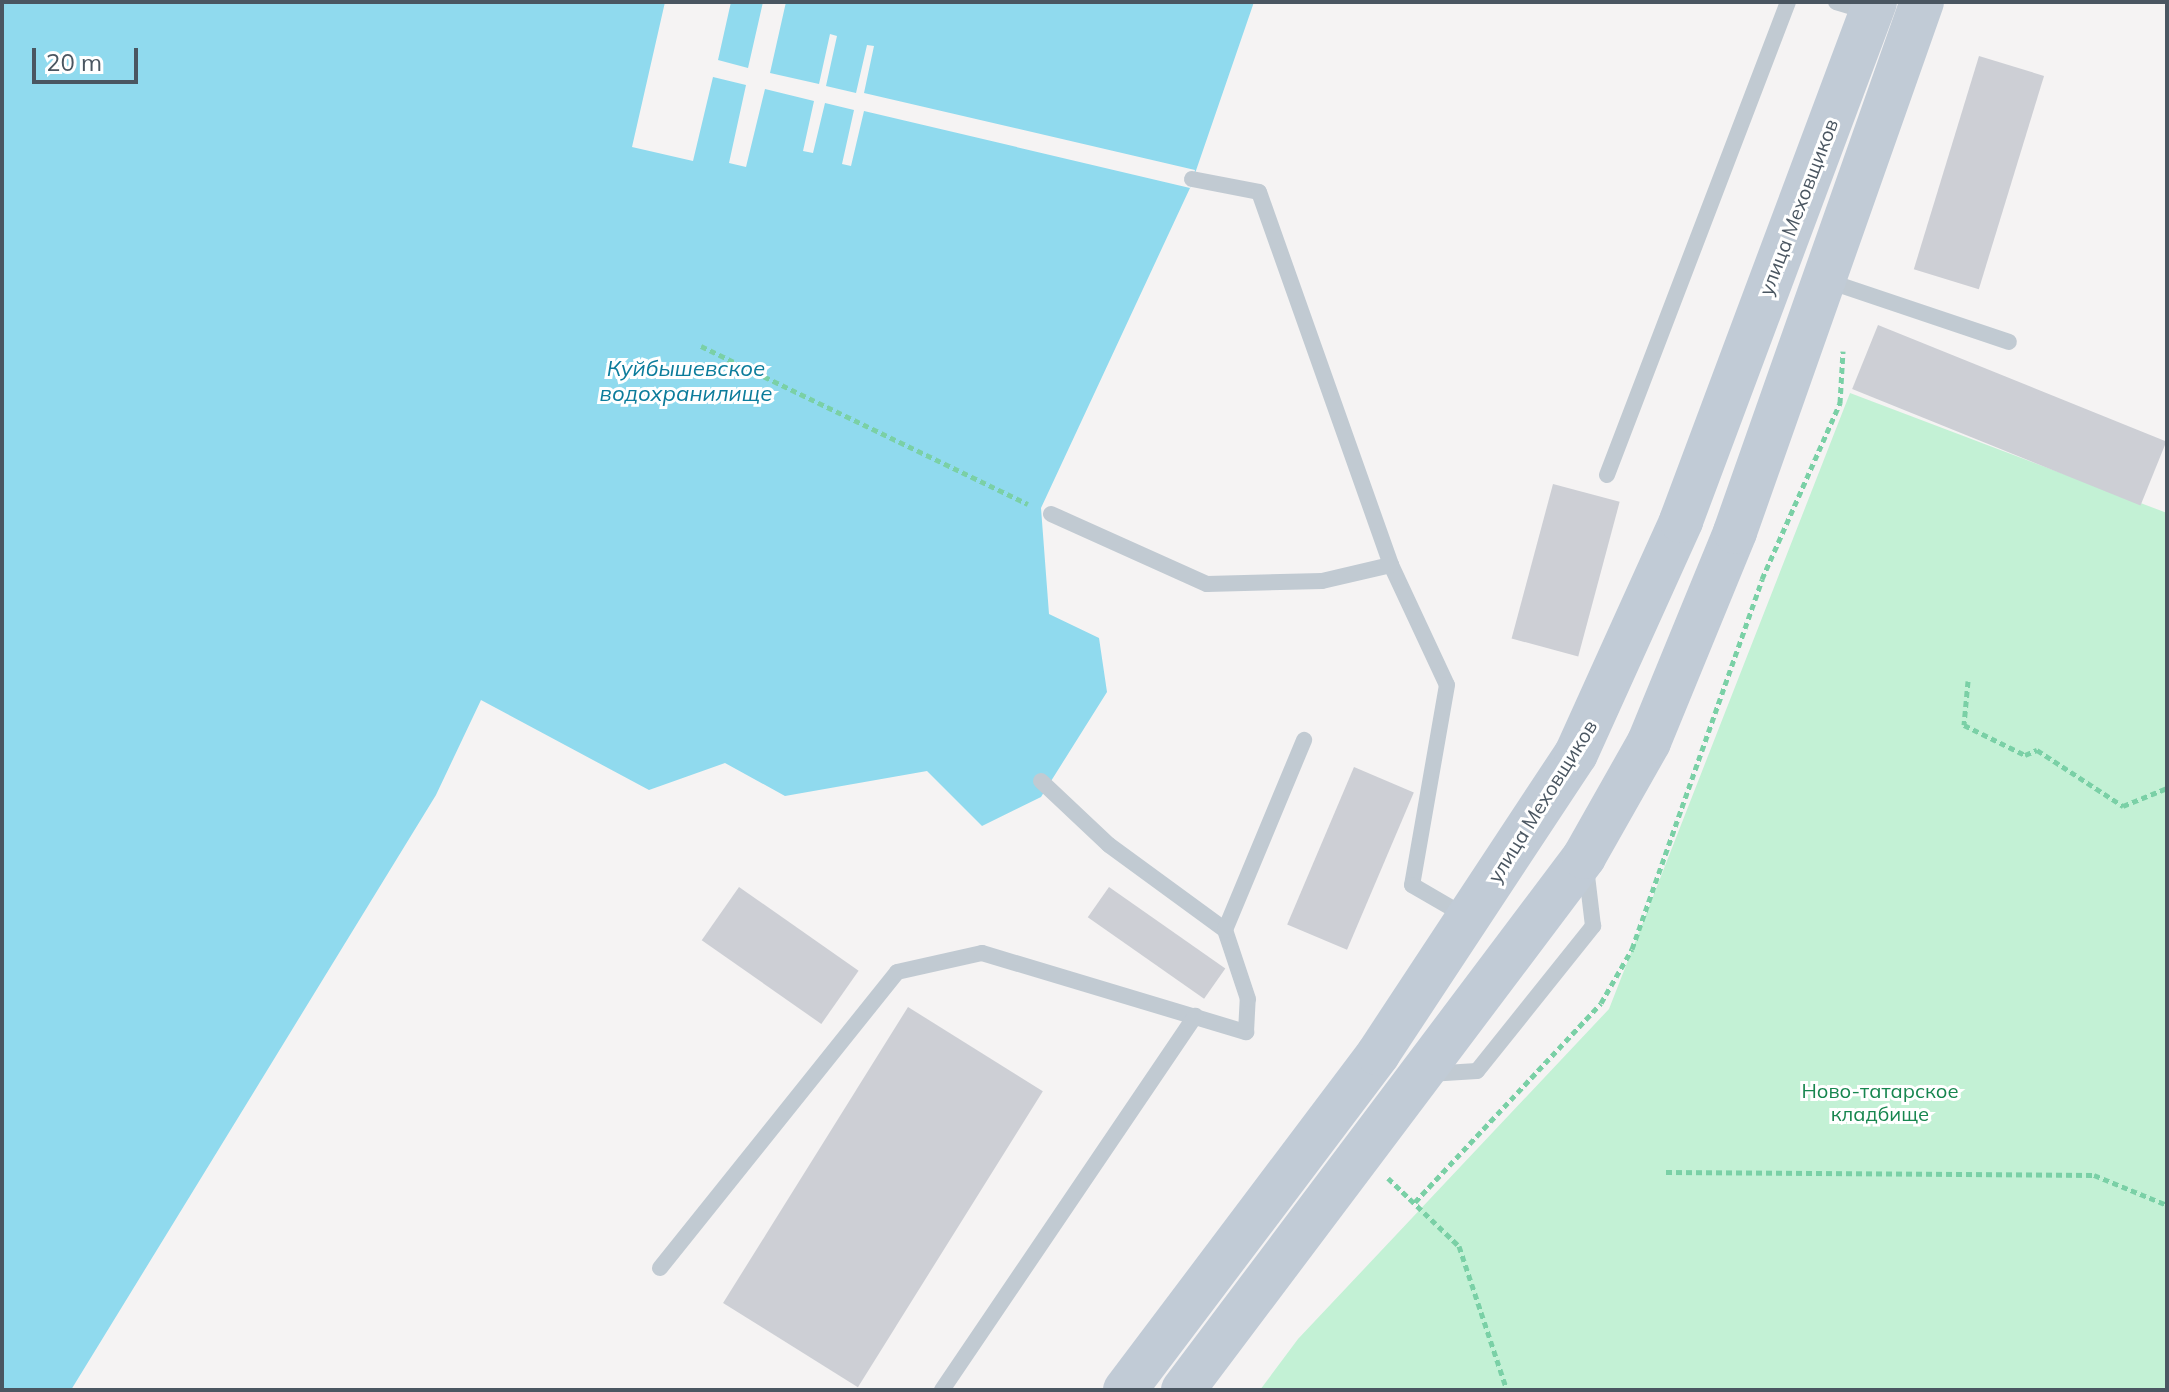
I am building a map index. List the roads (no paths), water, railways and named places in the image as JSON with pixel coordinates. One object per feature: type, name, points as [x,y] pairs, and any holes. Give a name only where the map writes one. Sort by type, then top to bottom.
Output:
[{"type":"main road","points":[[1183,1390],[1360,1154],[1424,1075],[1584,857],[1667,701],[1824,279],[1922,2]]},
{"type":"main road","name":"улица Меховщиков","points":[[1125,1390],[1378,1054],[1576,754],[1613,683],[1861,6]]},
{"type":"lane","points":[[1607,475],[1788,2]]},
{"type":"lane","points":[[1192,179],[1259,192],[1391,565],[1447,685],[1412,885],[1468,918]]},
{"type":"lane","points":[[1824,279],[2009,342]]},
{"type":"lane","points":[[1051,514],[1207,584],[1322,581],[1391,565]]},
{"type":"lane","points":[[1225,930],[1304,740]]},
{"type":"lane","points":[[660,1268],[897,972],[982,953],[1246,1032],[1248,999],[1225,930],[1109,845],[1041,781]]},
{"type":"lane","points":[[942,1390],[1195,1016]]},
{"type":"water","name":"Куйбышевское водохранилище","points":[[2,2],[1254,2],[1190,188],[1041,508],[1049,614],[1099,638],[1107,692],[1041,797],[982,826],[927,771],[785,796],[725,763],[649,790],[481,700],[436,795],[71,1390],[2,1390]]},
{"type":"park label","name":"Ново-татарское кладбище","points":[[1880,1102]]}]
